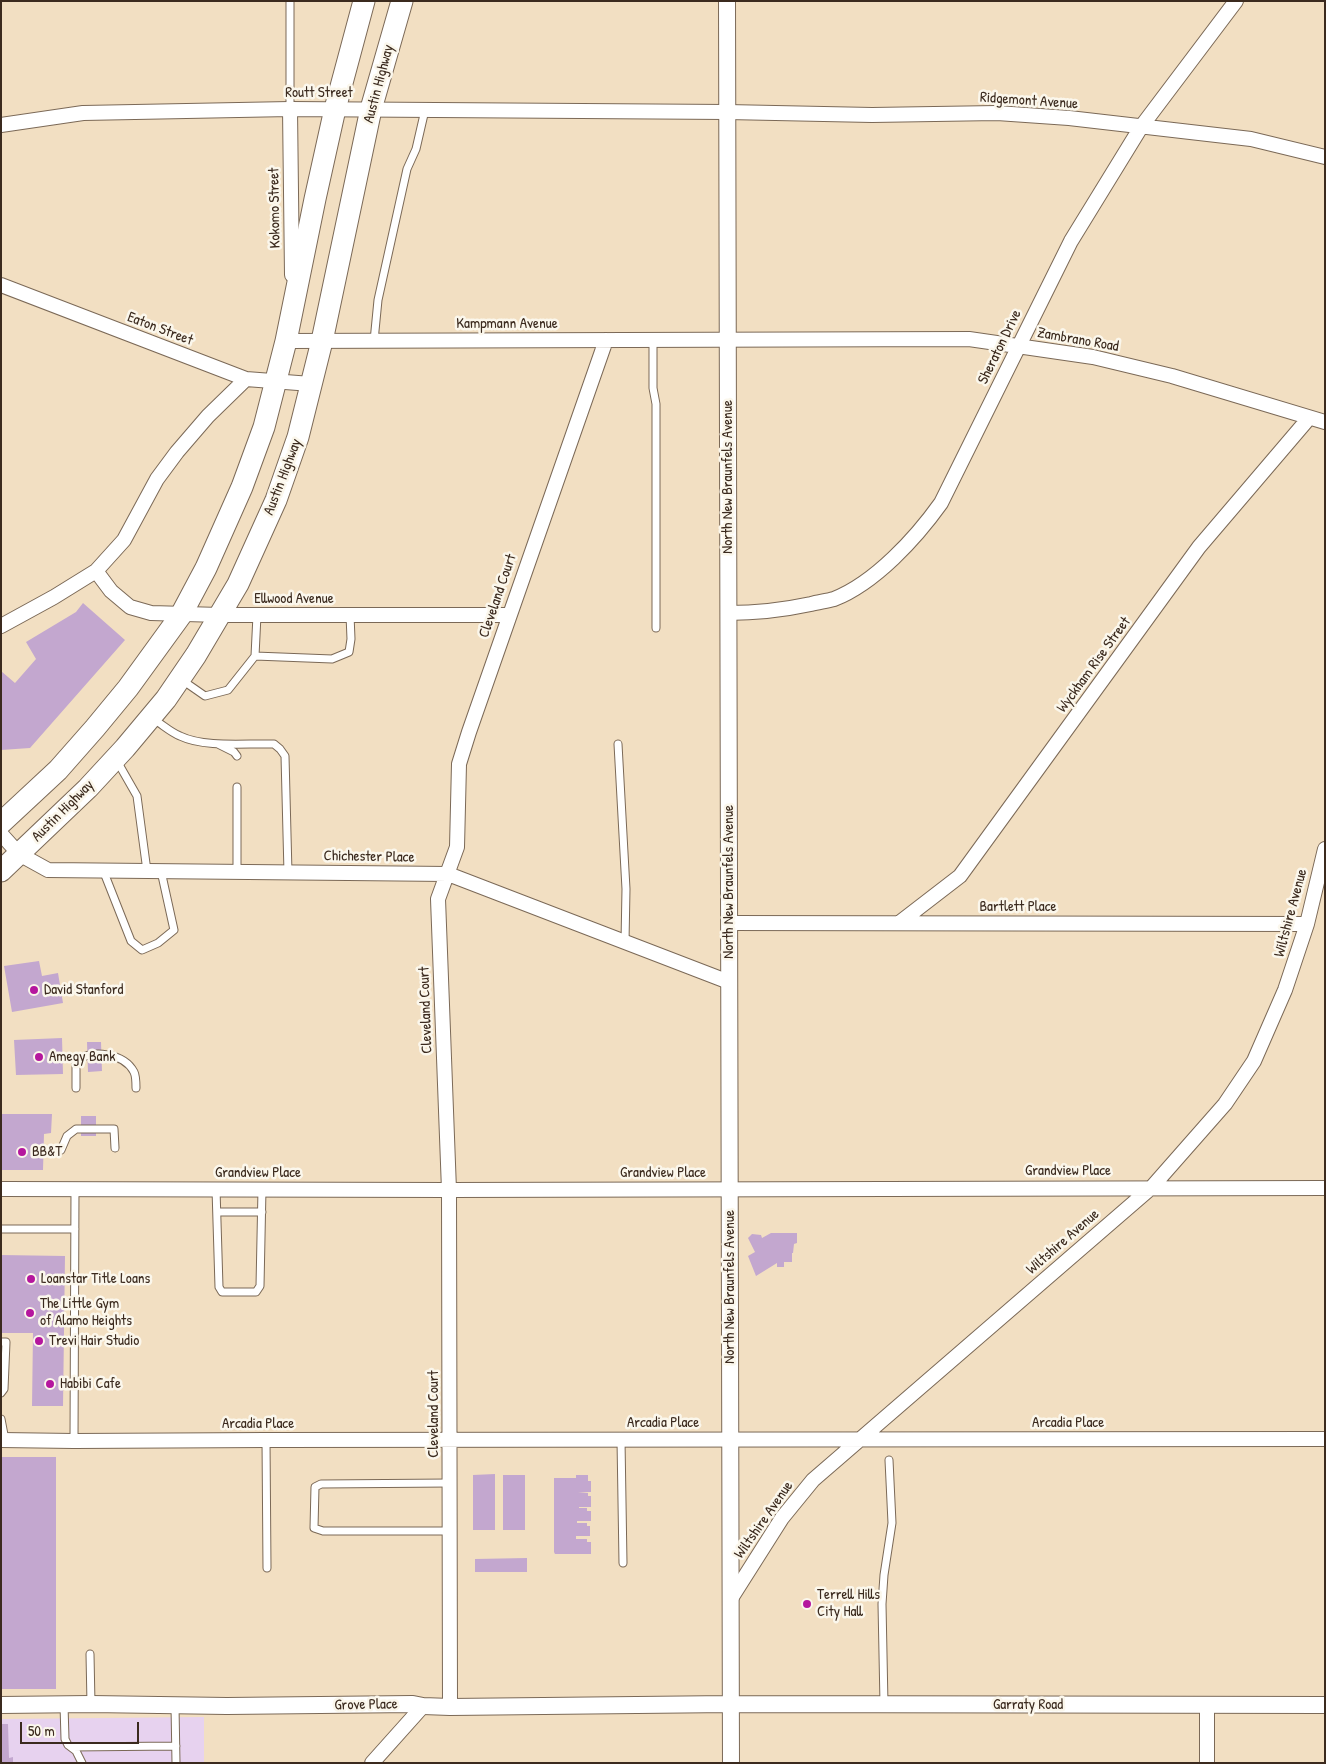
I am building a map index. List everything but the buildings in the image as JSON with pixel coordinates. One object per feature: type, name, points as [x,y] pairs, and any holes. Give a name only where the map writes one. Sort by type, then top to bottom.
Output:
[{"type":"main road","points":[[1,823],[58,770],[95,728],[128,688],[181,615],[206,568],[242,487],[264,427],[276,382],[335,109],[364,1]]},
{"type":"main road","name":"Austin Highway","points":[[1,871],[116,758],[166,699],[238,584],[276,500],[298,437],[322,341],[371,109],[402,1]]},
{"type":"street","name":"North New Braunfels Avenue","points":[[727,1],[730,1763]]},
{"type":"street","name":"Sheraton Drive","points":[[728,613],[767,612],[834,599],[861,584],[902,550],[922,530],[941,503],[1071,241],[1141,127],[1236,1]]},
{"type":"street","name":"Routt Street","points":[[1,125],[83,113],[290,109],[727,112]]},
{"type":"street","name":"Kokomo Street","points":[[290,109],[293,306]]},
{"type":"street","name":"Ridgemont Avenue","points":[[727,112],[872,115],[997,113],[1069,118],[1251,139],[1325,157]]},
{"type":"street","name":"Eaton Street","points":[[1,285],[246,379],[311,384]]},
{"type":"street","name":"Kampmann Avenue","points":[[286,341],[728,339]]},
{"type":"street","name":"Zambrano Road","points":[[728,339],[969,339],[1094,358],[1172,376],[1325,422]]},
{"type":"street","name":"Cleveland Court","points":[[450,1707],[449,1190],[438,899],[457,847],[459,764],[468,732],[606,340]]},
{"type":"street","points":[[1,626],[96,571],[124,540],[157,479],[177,452],[208,416],[246,379]]},
{"type":"street","name":"Wyckham Rise Street","points":[[899,923],[960,876],[1200,547],[1309,418]]},
{"type":"street","name":"Ellwood Avenue","points":[[96,571],[111,591],[130,607],[151,613],[181,615],[509,615]]},
{"type":"street","name":"Chichester Place","points":[[1,834],[20,854],[48,870],[448,874],[729,982]]},
{"type":"street","name":"Wiltshire Avenue","points":[[730,1600],[782,1518],[813,1480],[1152,1187],[1225,1104],[1254,1061],[1285,990],[1307,924],[1325,849]]},
{"type":"street","name":"Bartlett Place","points":[[729,923],[1307,924]]},
{"type":"street","name":"Grandview Place","points":[[1,1188],[449,1190],[1325,1188]]},
{"type":"street","name":"Arcadia Place","points":[[3,1440],[1325,1439]]},
{"type":"street","name":"Grove Place","points":[[1,1705],[227,1706],[413,1704],[450,1707],[730,1704]]},
{"type":"street","name":"Garraty Road","points":[[730,1704],[1325,1706]]},
{"type":"street","points":[[1207,1705],[1207,1763]]},
{"type":"street","points":[[372,1763],[423,1706]]},
{"type":"lane","points":[[290,1],[290,109]]},
{"type":"lane","points":[[374,341],[378,300],[407,169],[416,149],[425,110]]},
{"type":"lane","points":[[653,340],[653,388],[656,414],[656,628]]},
{"type":"lane","points":[[180,678],[205,696],[228,690],[255,656],[257,615]]},
{"type":"lane","points":[[255,656],[332,659],[349,652],[351,639],[350,615]]},
{"type":"lane","points":[[151,717],[178,736],[190,740],[216,743],[274,744],[280,749],[284,756],[288,872]]},
{"type":"lane","points":[[216,743],[234,752],[236,756]]},
{"type":"lane","points":[[618,744],[626,889],[625,942]]},
{"type":"lane","points":[[103,870],[131,941],[142,950],[158,943],[174,930],[154,871],[137,796],[116,758]]},
{"type":"lane","points":[[236,787],[237,872]]},
{"type":"lane","points":[[76,1088],[76,1061],[82,1056],[108,1055],[126,1061],[135,1073],[136,1088]]},
{"type":"lane","points":[[61,1150],[67,1136],[76,1129],[114,1129],[115,1148]]},
{"type":"lane","points":[[74,1441],[75,1188]]},
{"type":"lane","points":[[216,1189],[219,1287],[222,1292],[256,1292],[260,1286],[262,1189]]},
{"type":"lane","points":[[217,1212],[262,1212]]},
{"type":"lane","points":[[1,1229],[75,1229]]},
{"type":"lane","points":[[1,1342],[6,1342],[4,1389],[1,1393]]},
{"type":"lane","points":[[1,1419],[3,1440]]},
{"type":"lane","points":[[266,1440],[267,1568]]},
{"type":"lane","points":[[621,1440],[623,1563]]},
{"type":"lane","points":[[884,1704],[882,1604],[884,1575],[892,1523],[889,1460]]},
{"type":"lane","points":[[450,1484],[321,1484],[315,1487],[314,1528],[323,1531],[450,1531]]},
{"type":"lane","points":[[90,1654],[91,1704]]},
{"type":"lane","points":[[64,1704],[65,1739],[68,1745],[76,1751],[82,1763]]},
{"type":"lane","points":[[175,1705],[176,1763]]},
{"type":"lane","points":[[71,1747],[176,1746]]},
{"type":"shaded area","points":[[204,1717],[204,1763],[1,1763],[1,1719]]},
{"type":"place","name":"David Stanford","points":[[34,990]]},
{"type":"place","name":"Amegy Bank","points":[[39,1057]]},
{"type":"place","name":"BB&T","points":[[22,1152]]},
{"type":"place","name":"Loanstar Title Loans","points":[[31,1279]]},
{"type":"place","name":"The Little Gym of Alamo Heights","points":[[30,1313]]},
{"type":"place","name":"Trevi Hair Studio","points":[[39,1341]]},
{"type":"place","name":"Habibi Cafe","points":[[50,1384]]},
{"type":"place","name":"Terrell Hills City Hall","points":[[807,1604]]}]
